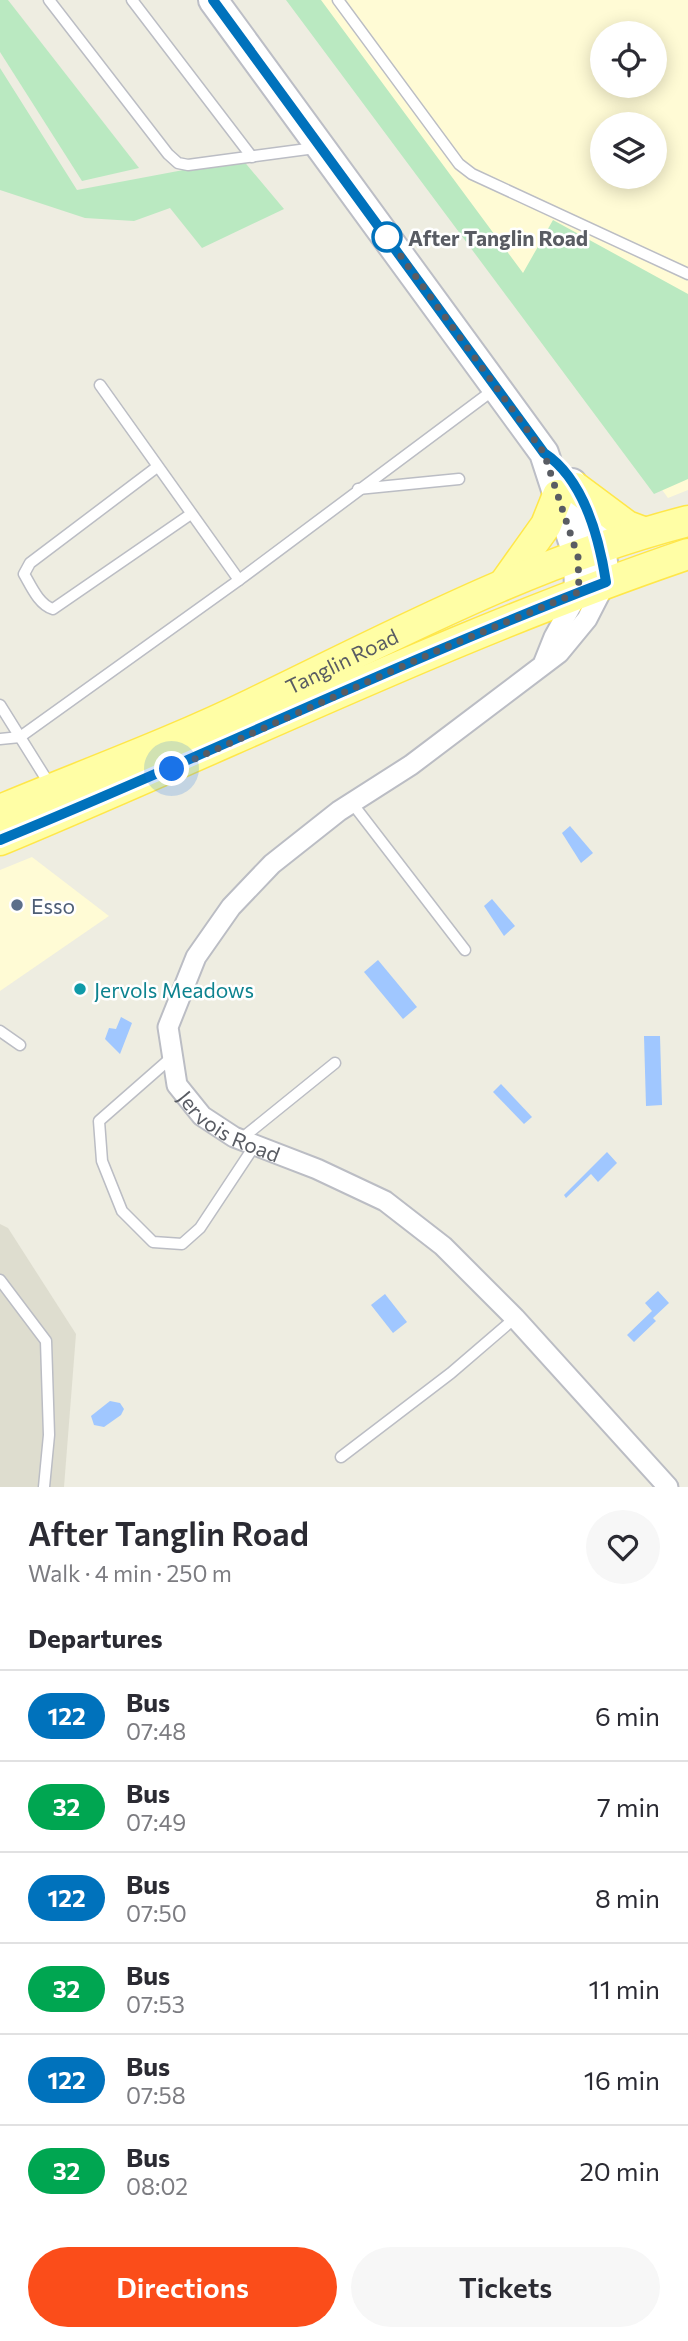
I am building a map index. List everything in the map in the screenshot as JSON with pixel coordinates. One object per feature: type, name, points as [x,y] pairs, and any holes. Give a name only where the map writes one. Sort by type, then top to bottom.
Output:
[{"type":"main road","points":[[504,584],[567,492],[643,532]]},
{"type":"main road","name":"Tanglin Road","points":[[0,841],[59,801],[504,584],[643,532],[688,521]]},
{"type":"main road","name":"Tanglin Road","points":[[0,810],[59,801],[592,587],[688,554]]},
{"type":"street","points":[[214,0],[544,453],[559,463],[590,553],[592,587]]},
{"type":"street","name":"Jervois Road","points":[[592,587],[575,638],[559,653],[411,765],[352,803],[272,864],[224,917],[196,957],[169,1027],[177,1085],[202,1116],[248,1142],[317,1169],[385,1201],[443,1246],[515,1318],[668,1487]]},
{"type":"street","name":"Jervois Road","points":[[544,662],[554,637],[592,587]]},
{"type":"lane","points":[[50,0],[168,154],[178,163],[252,157],[321,147]]},
{"type":"lane","points":[[132,0],[252,157]]},
{"type":"lane","points":[[338,0],[459,164],[472,174],[688,274]]},
{"type":"lane","points":[[100,386],[239,580]]},
{"type":"lane","points":[[0,739],[20,737],[239,580],[357,489],[496,388]]},
{"type":"lane","points":[[157,467],[30,563],[24,574],[31,587],[46,607],[53,608],[191,514]]},
{"type":"lane","points":[[357,489],[459,478]]},
{"type":"lane","points":[[0,705],[59,801]]},
{"type":"lane","points":[[352,803],[465,950]]},
{"type":"lane","points":[[0,1031],[20,1045]]},
{"type":"lane","points":[[173,1057],[99,1121],[102,1160],[122,1211],[153,1242],[182,1244],[200,1228],[248,1142],[335,1063]]},
{"type":"lane","points":[[0,1280],[46,1341],[49,1435],[44,1487]]},
{"type":"lane","points":[[341,1457],[451,1373],[515,1318]]},
{"type":"shaded area","points":[[310,0],[688,0],[688,490],[668,498]]},
{"type":"shaded area","points":[[32,857],[109,916],[0,991],[0,870]]},
{"type":"shaded area","points":[[0,1224],[8,1228],[76,1334],[64,1487],[0,1487]]},
{"type":"green space","points":[[0,0],[8,0],[139,168],[82,181],[0,52]]},
{"type":"green space","points":[[286,0],[321,0],[523,273],[553,220],[688,294],[688,479],[654,494]]},
{"type":"green space","points":[[0,68],[77,190],[242,159],[284,209],[202,248],[170,208],[134,221],[85,218],[0,190]]},
{"type":"water","points":[[570,826],[593,853],[581,863],[562,833]]},
{"type":"water","points":[[492,899],[515,926],[504,936],[484,906]]},
{"type":"water","points":[[378,960],[417,1007],[403,1019],[364,972]]},
{"type":"water","points":[[121,1017],[132,1023],[120,1054],[105,1039],[109,1028],[116,1029]]},
{"type":"water","points":[[644,1036],[660,1036],[662,1105],[646,1106]]},
{"type":"water","points":[[501,1084],[532,1117],[524,1124],[493,1092]]},
{"type":"water","points":[[607,1152],[617,1163],[598,1182],[591,1174],[566,1198],[564,1195]]},
{"type":"water","points":[[658,1291],[669,1303],[653,1318],[656,1321],[634,1342],[627,1335],[652,1311],[645,1303]]},
{"type":"water","points":[[385,1294],[407,1322],[393,1333],[371,1305]]},
{"type":"water","points":[[110,1401],[120,1403],[124,1409],[121,1415],[104,1427],[94,1425],[91,1416]]},
{"type":"bus line","name":"122","points":[[0,840],[123,790],[439,650],[606,582],[601,549],[576,488],[565,471],[559,463],[544,453],[213,0]]},
{"type":"place","name":"After Tanglin Road","points":[[387,237]]},
{"type":"place","name":"Esso","points":[[17,905]]},
{"type":"place","name":"Jervols Meadows","points":[[80,989]]},
{"type":"route","points":[[172,769],[439,650],[579,592],[578,557],[568,518],[544,453],[387,237]]}]
